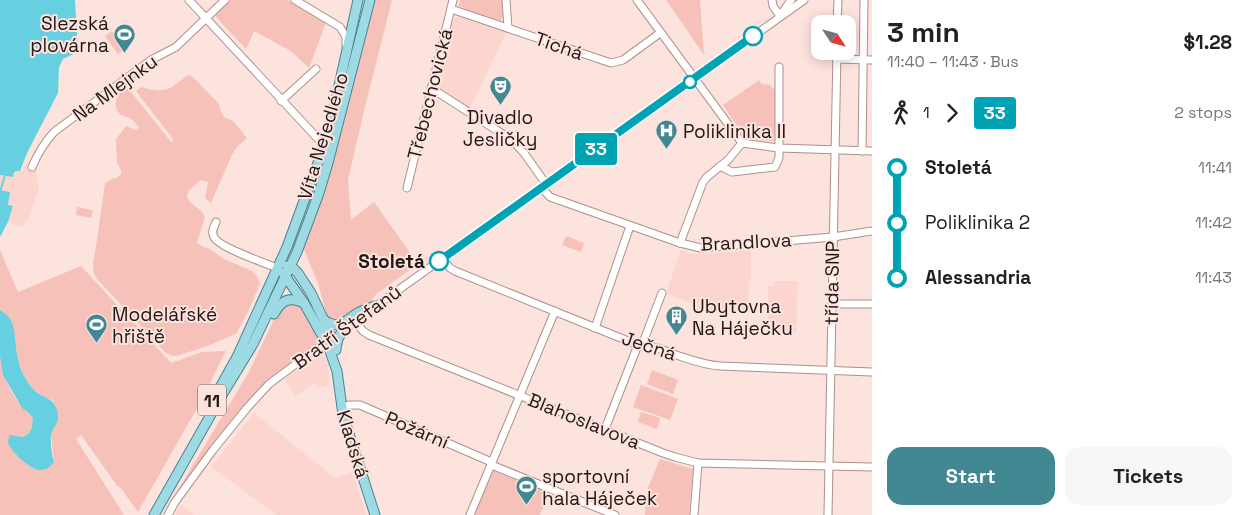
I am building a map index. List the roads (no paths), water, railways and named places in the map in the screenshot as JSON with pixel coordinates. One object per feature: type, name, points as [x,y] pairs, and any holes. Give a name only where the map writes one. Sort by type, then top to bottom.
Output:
[{"type":"main road","name":"Víta Nejedlého","points":[[277,268],[287,247],[325,144],[358,0]]},
{"type":"main road","name":"Víta Nejedlého","points":[[290,267],[319,193],[328,163],[370,0]]},
{"type":"main road","points":[[277,268],[290,267]]},
{"type":"main road","name":"Kladská","points":[[290,267],[296,270],[311,293],[324,320],[342,407],[375,515]]},
{"type":"main road","name":"11","points":[[154,515],[248,353],[290,267]]},
{"type":"main road","name":"Kladská","points":[[277,268],[286,276],[336,351],[336,371]]},
{"type":"main road","name":"11","points":[[148,515],[237,357],[277,268]]},
{"type":"main road","points":[[248,353],[262,336],[280,304],[290,300],[304,303]]},
{"type":"main road","points":[[324,320],[333,325],[341,324],[358,313],[375,306]]},
{"type":"main road","points":[[336,351],[338,339],[343,329]]},
{"type":"street","points":[[189,0],[319,140]]},
{"type":"street","name":"Na Mlejnku","points":[[32,167],[45,142],[54,132],[151,60],[176,47],[225,0]]},
{"type":"street","points":[[295,0],[340,27],[346,37],[346,58]]},
{"type":"street","name":"Třebechovická","points":[[407,188],[453,0]]},
{"type":"street","points":[[506,0],[508,28]]},
{"type":"street","points":[[637,0],[742,143],[778,148],[872,151]]},
{"type":"street","points":[[772,0],[773,6],[780,16],[790,0]]},
{"type":"street","name":"Bratří Štefanů","points":[[168,515],[175,502],[213,450],[269,384],[354,321],[804,0]]},
{"type":"street","points":[[837,15],[838,0]]},
{"type":"street","points":[[862,151],[864,0]]},
{"type":"street","name":"Tichá","points":[[451,9],[611,63],[623,60],[660,32]]},
{"type":"street","name":"třída SNP","points":[[828,515],[836,60]]},
{"type":"street","points":[[856,60],[872,60]]},
{"type":"street","points":[[720,166],[732,172],[775,167],[779,158],[779,67]]},
{"type":"street","points":[[281,101],[316,69]]},
{"type":"street","name":"Brandlova","points":[[432,88],[512,140],[524,154],[550,197],[680,243],[701,248],[833,237],[872,231]]},
{"type":"street","points":[[680,243],[703,182],[728,160],[742,143]]},
{"type":"street","points":[[216,222],[212,230],[218,242],[238,253],[277,268]]},
{"type":"street","points":[[595,328],[630,226]]},
{"type":"street","name":"Ječná","points":[[442,259],[455,271],[595,328],[640,345],[649,345],[708,365],[872,372]]},
{"type":"street","points":[[605,429],[662,293]]},
{"type":"street","points":[[832,304],[872,304]]},
{"type":"street","points":[[470,515],[555,311]]},
{"type":"street","name":"Blahoslavova","points":[[354,321],[362,331],[369,335],[675,457],[698,463],[872,467]]},
{"type":"street","name":"Požární","points":[[342,407],[360,405],[488,460],[494,466],[615,515]]},
{"type":"street","points":[[694,515],[698,463]]},
{"type":"water","points":[[0,0],[75,0],[78,52],[63,59],[59,67],[58,93],[27,153],[20,171],[14,172],[13,177],[0,175]]},
{"type":"water","points":[[0,190],[10,192],[8,205],[13,206],[8,222],[0,237]]},
{"type":"water","points":[[0,310],[12,322],[20,368],[23,374],[34,390],[52,401],[58,413],[58,419],[51,438],[54,462],[45,469],[36,469],[26,464],[8,442],[10,435],[22,437],[28,434],[32,428],[33,418],[22,408],[3,375],[0,357]]},
{"type":"waterway","points":[[0,192],[5,175]]},
{"type":"place","name":"Slezská plovárna","points":[[125,53]]},
{"type":"place","name":"Divadlo Jesličky","points":[[500,105]]},
{"type":"place","name":"Poliklinika II","points":[[667,150]]},
{"type":"place","name":"Stoletá","points":[[439,261]]},
{"type":"place","name":"Ubytovna Na Háječku","points":[[676,336]]},
{"type":"place","name":"Modelářské hřiště","points":[[96,344]]},
{"type":"place","name":"sportovní hala Háječek","points":[[526,506]]}]
